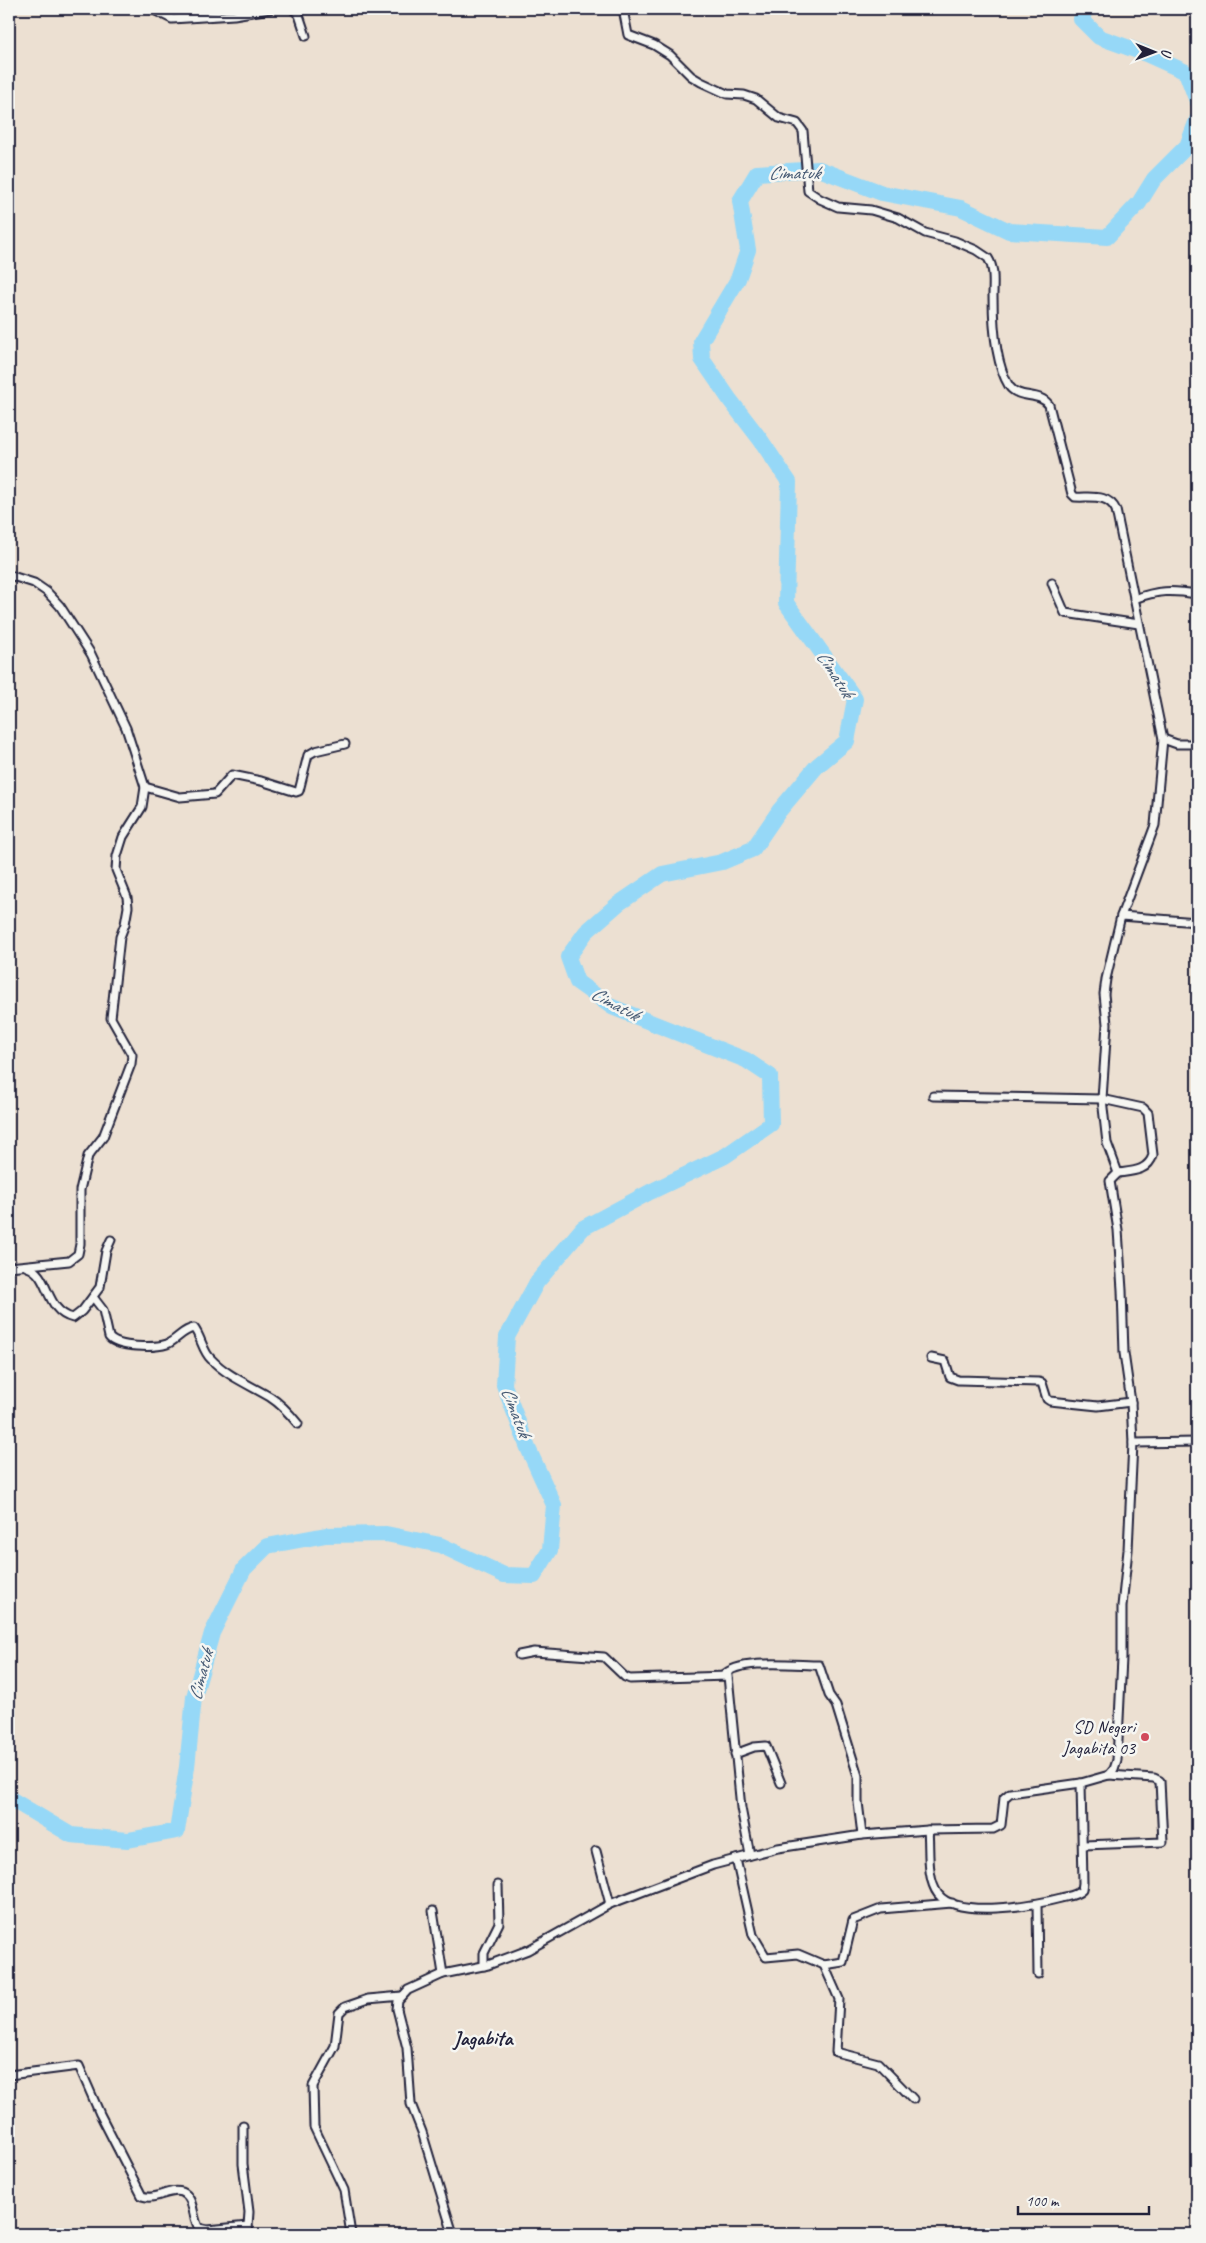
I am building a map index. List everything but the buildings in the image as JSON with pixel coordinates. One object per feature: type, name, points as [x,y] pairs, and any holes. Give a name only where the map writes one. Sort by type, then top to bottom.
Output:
[{"type":"street","points":[[152,9],[172,18],[180,18],[234,15],[270,9]]},
{"type":"street","points":[[293,9],[299,14],[306,36]]},
{"type":"street","points":[[623,9],[628,34],[670,54],[691,76],[727,94],[744,95],[756,99],[779,118],[797,123],[803,131],[808,191],[838,207],[871,210],[902,220],[925,233],[955,241],[984,253],[988,258],[993,274],[994,330],[1001,368],[1010,386],[1016,392],[1041,398],[1049,405],[1072,494],[1075,497],[1096,496],[1113,503],[1119,520],[1163,739],[1155,825],[1121,916],[1104,994],[1107,1024],[1102,1100],[1107,1143],[1118,1173]]},
{"type":"street","points":[[9,575],[34,583],[47,592],[60,606],[86,646],[126,728],[145,787],[142,807],[123,837],[117,856],[116,870],[127,897],[128,907],[120,937],[111,1018],[132,1055],[131,1064],[103,1137],[88,1156],[80,1190],[80,1244],[78,1254],[70,1261],[9,1267]]},
{"type":"street","points":[[1052,583],[1064,613],[1139,624]]},
{"type":"street","points":[[1134,599],[1151,593],[1170,590],[1197,594]]},
{"type":"street","points":[[1163,739],[1177,744],[1197,744]]},
{"type":"street","points":[[145,787],[184,797],[215,794],[232,775],[261,781],[296,792],[299,791],[308,755],[315,751],[344,744]]},
{"type":"street","points":[[1121,916],[1197,922]]},
{"type":"street","points":[[933,1096],[1102,1100],[1143,1108],[1148,1113],[1153,1155],[1151,1162],[1147,1167],[1118,1173],[1110,1181],[1118,1230],[1124,1353],[1131,1402],[1133,1443],[1128,1550],[1122,1606],[1118,1751],[1114,1769],[1109,1775]]},
{"type":"street","points":[[26,1266],[39,1276],[55,1307],[71,1318],[76,1317],[100,1287],[106,1252],[111,1240]]},
{"type":"street","points":[[93,1297],[103,1310],[112,1341],[129,1346],[168,1344],[186,1329],[194,1328],[208,1357],[222,1369],[271,1397],[286,1409],[298,1424]]},
{"type":"street","points":[[931,1358],[945,1361],[950,1377],[958,1380],[1042,1383],[1047,1399],[1050,1401],[1098,1406],[1131,1402]]},
{"type":"street","points":[[1133,1443],[1197,1442]]},
{"type":"street","points":[[519,1655],[534,1652],[604,1657],[625,1678],[630,1679],[728,1676],[741,1808],[750,1855]]},
{"type":"street","points":[[724,1675],[729,1669],[763,1664],[819,1665],[829,1695],[836,1705],[858,1776],[858,1802],[862,1835]]},
{"type":"street","points":[[736,1754],[754,1747],[766,1746],[781,1783]]},
{"type":"street","points":[[453,2234],[422,2132],[410,2104],[407,2048],[397,2010],[398,2001],[416,1985],[442,1974],[484,1966],[528,1950],[610,1904],[670,1879],[750,1855],[797,1844],[862,1835],[928,1830],[993,1830],[1001,1825],[1004,1798],[1010,1793],[1080,1783],[1109,1775],[1154,1778],[1160,1781],[1163,1842],[1084,1845]]},
{"type":"street","points":[[736,1859],[752,1935],[766,1957],[798,1954],[824,1965],[843,1962],[853,1920],[881,1909],[952,1903],[998,1908],[1037,1904],[1080,1892],[1083,1883],[1084,1845],[1080,1783]]},
{"type":"street","points":[[928,1830],[933,1882],[937,1893],[952,1903]]},
{"type":"street","points":[[596,1851],[610,1904]]},
{"type":"street","points":[[484,1966],[484,1953],[499,1923],[498,1885]]},
{"type":"street","points":[[1037,1904],[1038,1974]]},
{"type":"street","points":[[433,1910],[442,1974]]},
{"type":"street","points":[[824,1965],[839,1999],[836,2052],[878,2063],[913,2099]]},
{"type":"street","points":[[351,2234],[344,2190],[314,2127],[313,2086],[335,2046],[338,2013],[345,2007],[368,1999],[402,1996]]},
{"type":"street","points":[[9,2075],[79,2066],[96,2106],[142,2196],[151,2197],[170,2192],[184,2193],[188,2197],[195,2223],[201,2230],[248,2226]]},
{"type":"street","points":[[244,2126],[243,2164],[249,2212],[249,2234]]},
{"type":"waterway","name":"Cimatuk","points":[[1086,9],[1081,19],[1099,37],[1146,54],[1186,72],[1197,101]]},
{"type":"waterway","name":"Cimatuk","points":[[9,1798],[71,1835],[128,1840],[177,1831],[187,1767],[194,1697],[212,1633],[244,1569],[267,1546],[326,1535],[386,1534],[440,1545],[504,1575],[534,1576],[550,1550],[554,1505],[528,1448],[504,1385],[507,1337],[537,1282],[583,1228],[650,1192],[725,1156],[771,1124],[770,1076],[746,1060],[612,1007],[577,982],[568,957],[586,932],[618,904],[662,874],[722,862],[753,849],[779,811],[817,766],[847,741],[855,699],[786,603],[789,482],[702,359],[701,341],[738,279],[748,250],[740,201],[757,173],[819,169],[882,193],[961,208],[1009,231],[1107,237],[1139,203],[1154,179],[1187,146],[1197,120]]},
{"type":"place","name":"SD Negeri Jagabita 03","points":[[1145,1737]]},
{"type":"district","name":"Jagabita","points":[[483,2038]]}]
